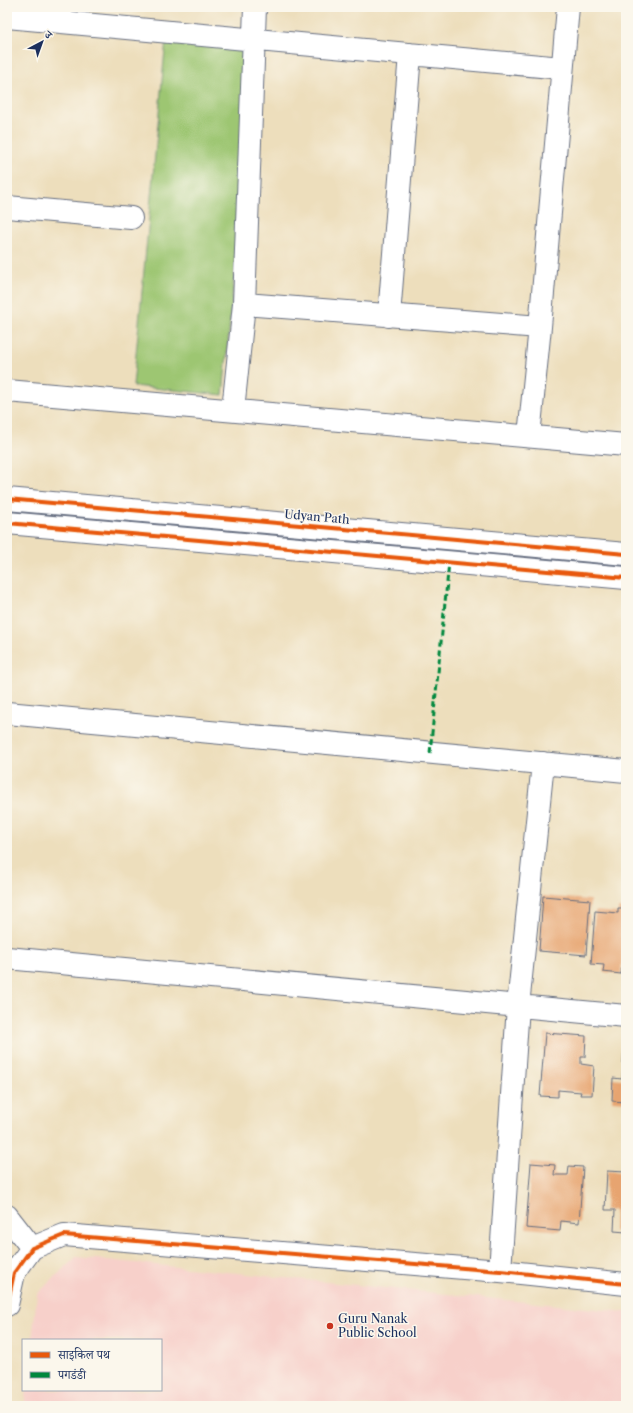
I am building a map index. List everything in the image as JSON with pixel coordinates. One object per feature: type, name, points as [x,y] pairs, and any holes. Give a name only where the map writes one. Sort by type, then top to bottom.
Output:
[{"type":"street","points":[[233,410],[244,304],[252,40],[255,7]]},
{"type":"street","points":[[529,436],[568,7]]},
{"type":"street","points":[[7,17],[562,68]]},
{"type":"street","points":[[389,316],[410,54]]},
{"type":"street","points":[[7,207],[131,218]]},
{"type":"street","points":[[244,304],[540,327]]},
{"type":"street","points":[[7,391],[626,444]]},
{"type":"street","name":"Udyan Path","points":[[7,499],[626,554]]},
{"type":"street","points":[[7,523],[626,578]]},
{"type":"street","points":[[7,713],[626,771]]},
{"type":"street","points":[[500,1271],[518,1006],[543,763]]},
{"type":"street","points":[[7,958],[626,1016]]},
{"type":"street","points":[[7,1216],[32,1248]]},
{"type":"street","points":[[7,1305],[14,1273],[32,1248],[64,1236],[500,1271],[626,1284]]},
{"type":"shaded area","name":"Guru Nanak Public School","points":[[76,1257],[626,1312],[626,1406],[24,1406],[26,1391],[162,1391],[162,1339],[32,1339],[37,1294]]},
{"type":"green space","points":[[166,39],[256,48],[223,395],[133,386]]},
{"type":"building","points":[[543,896],[590,900],[586,955],[539,951]]},
{"type":"building","points":[[618,908],[626,908],[621,974],[603,972],[604,965],[591,964],[595,911],[618,913]]},
{"type":"building","points":[[545,1033],[586,1036],[585,1057],[581,1057],[581,1064],[594,1066],[592,1095],[580,1095],[581,1092],[558,1090],[558,1097],[540,1096]]},
{"type":"building","points":[[624,1043],[626,1043],[626,1102],[612,1101],[613,1078],[622,1079]]},
{"type":"building","points":[[531,1163],[555,1165],[554,1175],[568,1175],[569,1166],[583,1167],[579,1223],[561,1221],[560,1231],[526,1228]]},
{"type":"building","points":[[607,1171],[626,1172],[626,1232],[614,1231],[615,1210],[605,1210]]},
{"type":"marked path","points":[[430,753],[449,562]]},
{"type":"cycle path","points":[[7,499],[626,554]]},
{"type":"cycle path","points":[[7,523],[626,578]]},
{"type":"cycle path","points":[[7,1305],[14,1273],[32,1248],[64,1235],[500,1271],[626,1284]]},
{"type":"place","name":"Guru Nanak Public School","points":[[330,1326]]}]
